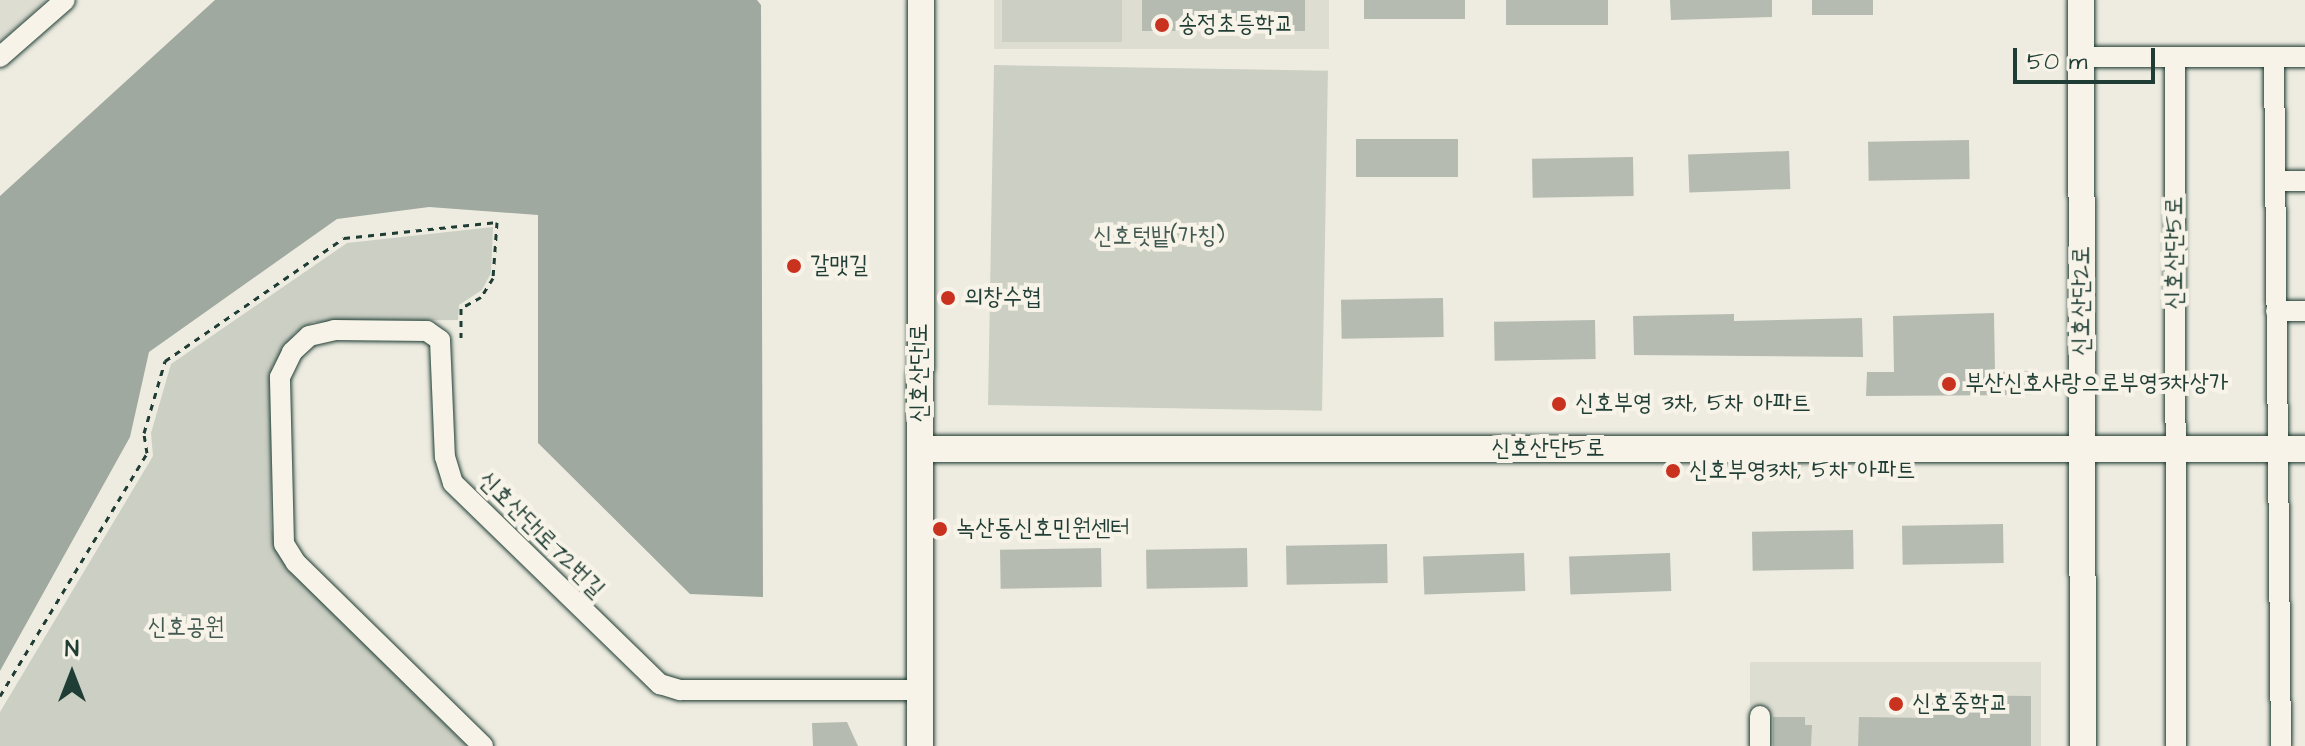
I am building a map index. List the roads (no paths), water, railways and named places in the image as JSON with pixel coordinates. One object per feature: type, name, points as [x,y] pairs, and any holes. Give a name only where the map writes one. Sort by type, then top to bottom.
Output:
[{"type":"main road","name":"신호산단1로","points":[[920,746],[921,0]]},
{"type":"main road","name":"신호산단2로","points":[[2081,0],[2083,746]]},
{"type":"main road","name":"신호산단5로","points":[[920,449],[2305,449]]},
{"type":"street","points":[[0,57],[65,0]]},
{"type":"street","points":[[2081,57],[2305,57]]},
{"type":"street","name":"신호산단5로","points":[[2175,57],[2176,746]]},
{"type":"street","points":[[2274,57],[2281,746]]},
{"type":"street","points":[[2275,181],[2305,181]]},
{"type":"street","points":[[2276,311],[2305,311]]},
{"type":"street","name":"신호산단1로72번길","points":[[483,746],[296,563],[284,544],[280,377],[292,352],[309,336],[334,330],[427,331],[437,336],[444,349],[445,457],[453,483],[660,684],[680,690],[920,690]]},
{"type":"street","points":[[1760,716],[1760,746]]},
{"type":"place","name":"송정초등학교","points":[[1162,25]]},
{"type":"place","name":"갈맷길","points":[[794,266]]},
{"type":"place","name":"의창수협","points":[[948,298]]},
{"type":"place","name":"부산신호사랑으로부영3차상가","points":[[1949,384]]},
{"type":"place","name":"신호부영 3차, 5차 아파트","points":[[1559,404]]},
{"type":"place","name":"신호부영3차, 5차 아파트","points":[[1673,471]]},
{"type":"place","name":"녹산동신호민원센터","points":[[940,529]]},
{"type":"place","name":"신호중학교","points":[[1896,704]]},
{"type":"park label","name":"신호텃밭(가칭)","points":[[1159,237]]},
{"type":"park label","name":"신호공원","points":[[186,628]]}]
